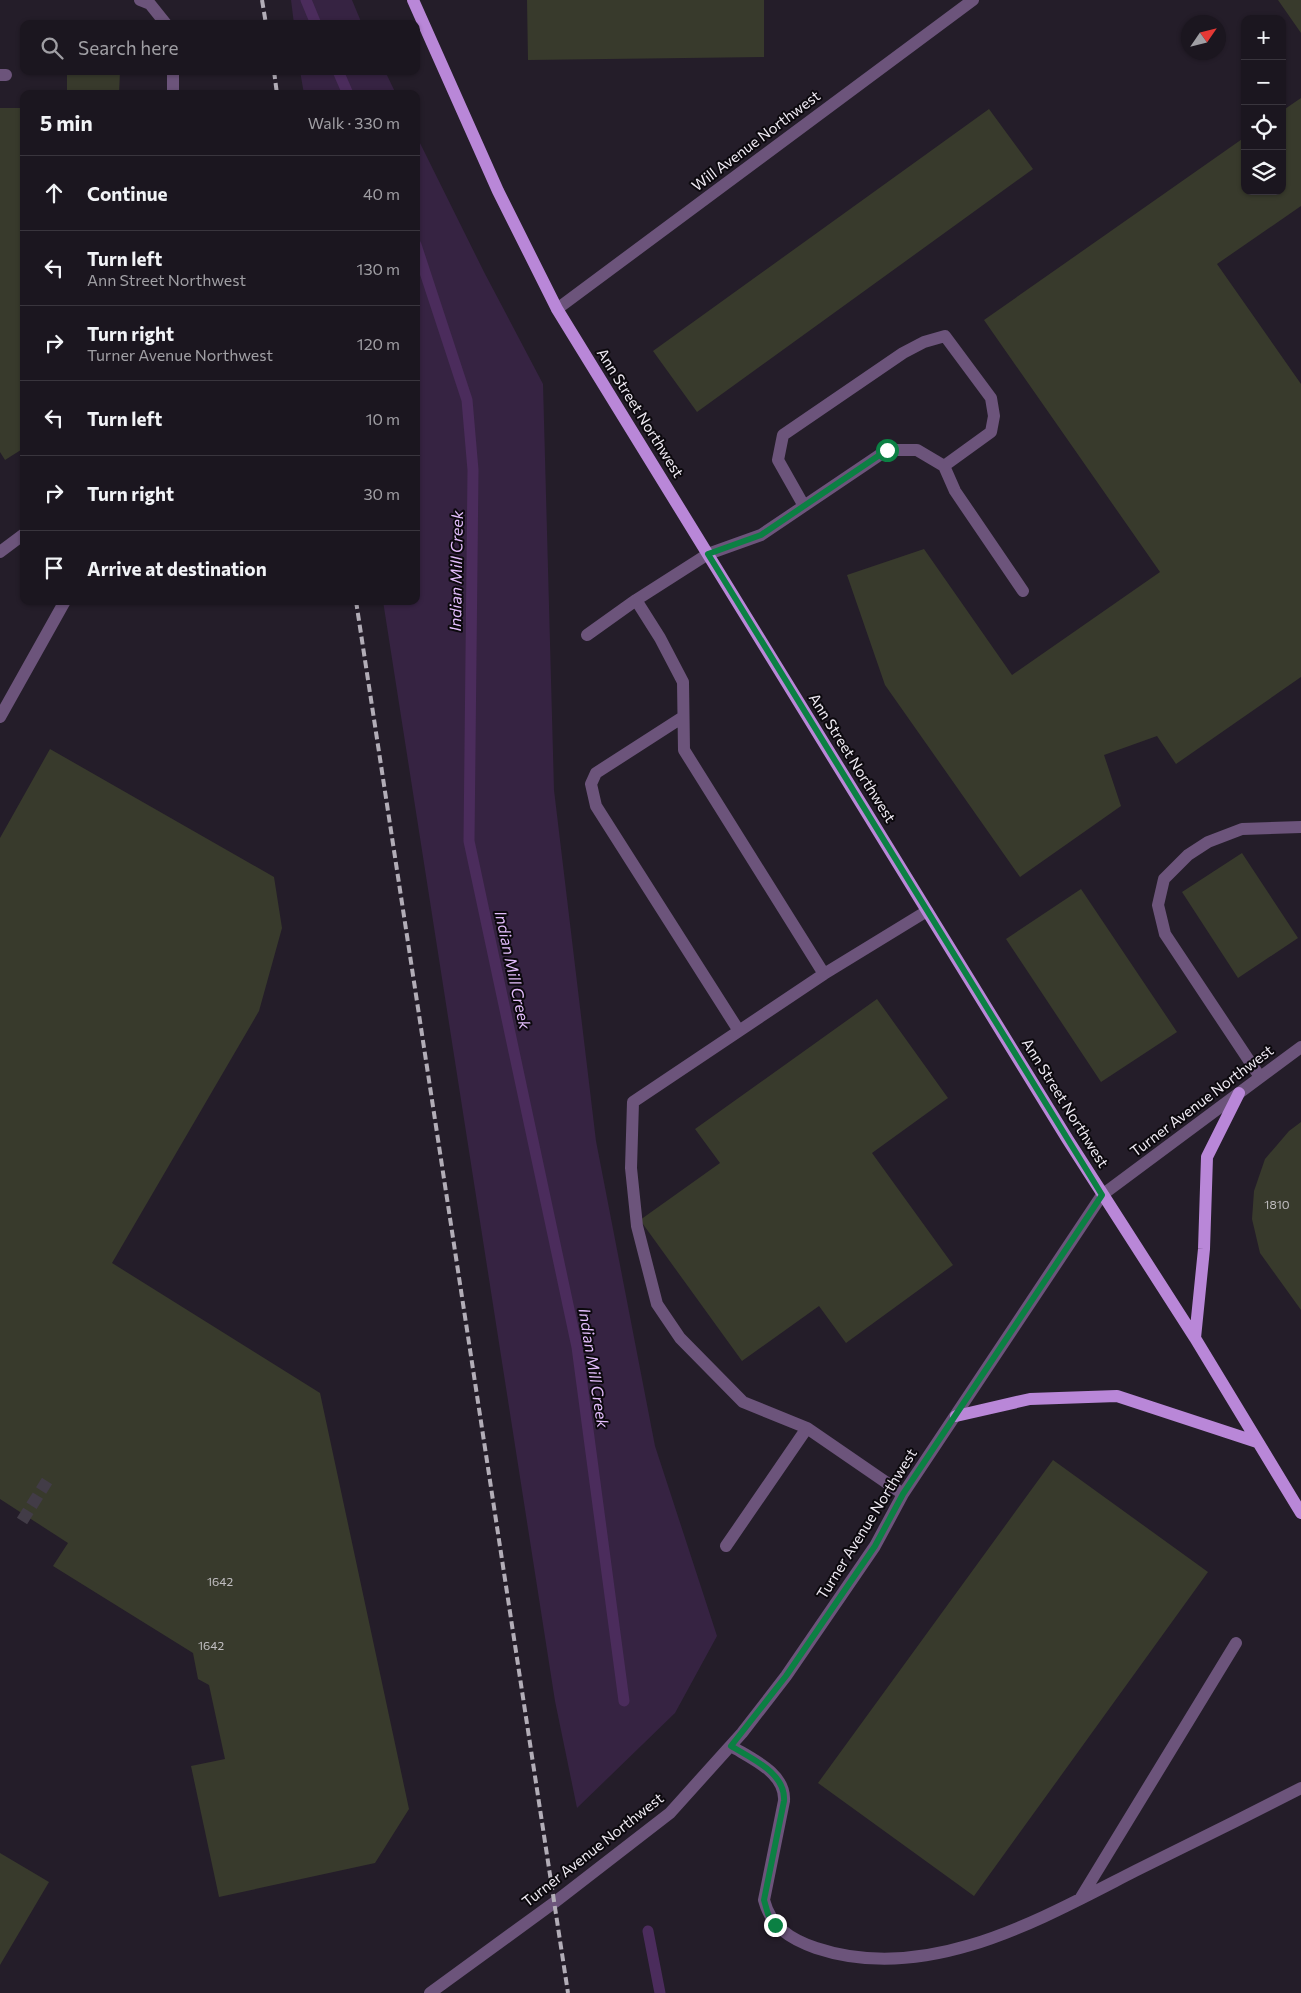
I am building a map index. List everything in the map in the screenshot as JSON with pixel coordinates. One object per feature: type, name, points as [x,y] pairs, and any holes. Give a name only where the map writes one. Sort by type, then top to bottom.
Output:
[{"type":"main road","name":"Ann Street Northwest","points":[[413,0],[498,191],[558,309],[1102,1195],[1195,1338],[1256,1442],[1301,1513]]},
{"type":"main road","points":[[1195,1338],[1204,1249],[1207,1157],[1239,1093]]},
{"type":"main road","points":[[956,1416],[1030,1399],[1117,1396],[1256,1442]]},
{"type":"street","points":[[140,0],[150,4],[163,20]]},
{"type":"street","name":"Will Avenue Northwest","points":[[558,309],[973,0]]},
{"type":"street","points":[[173,75],[173,90]]},
{"type":"street","points":[[804,506],[778,460],[782,435],[903,353],[924,342],[945,336],[991,398],[994,416],[991,432],[944,466]]},
{"type":"street","points":[[587,634],[708,554],[761,535],[887,450],[917,450],[944,466],[955,491],[1023,591]]},
{"type":"street","points":[[0,552],[20,537]]},
{"type":"street","points":[[636,600],[660,638],[683,682],[684,750],[824,974]]},
{"type":"street","points":[[0,717],[63,605]]},
{"type":"street","points":[[683,717],[596,773],[591,784],[596,806],[739,1031]]},
{"type":"street","points":[[1260,1077],[1165,934],[1158,905],[1164,879],[1188,855],[1208,842],[1242,829],[1301,827]]},
{"type":"street","points":[[903,1494],[808,1428],[743,1402],[680,1338],[658,1304],[637,1226],[631,1168],[632,1102],[824,974],[927,911]]},
{"type":"street","name":"Turner Avenue Northwest","points":[[430,1993],[555,1902],[670,1813],[731,1746],[786,1676],[875,1546],[903,1494],[1102,1195],[1301,1047]]},
{"type":"street","points":[[726,1546],[808,1428]]},
{"type":"street","points":[[1080,1899],[1236,1643]]},
{"type":"street","points":[[731,1746],[774,1775],[783,1786],[784,1801],[764,1900],[768,1914],[775,1925],[789,1937],[803,1944],[832,1954],[865,1957],[902,1958],[939,1953],[975,1944],[1045,1917],[1301,1788]]},
{"type":"shaded area","points":[[291,0],[352,0],[360,20],[294,20]]},
{"type":"shaded area","points":[[301,75],[387,75],[394,90],[303,90]]},
{"type":"shaded area","points":[[420,143],[484,272],[543,384],[554,790],[596,1141],[655,1446],[717,1636],[675,1713],[577,1808],[555,1701],[384,605],[420,605]]},
{"type":"building","points":[[527,0],[764,0],[764,57],[528,60]]},
{"type":"building","points":[[1278,0],[1301,0],[1301,33]]},
{"type":"building","points":[[67,75],[120,75],[119,90],[67,90]]},
{"type":"building","points":[[1301,98],[1301,206],[1217,264],[1301,384],[1301,677],[1176,764],[1157,736],[1104,755],[1121,806],[1020,877],[885,685],[847,575],[924,549],[1012,675],[1160,572],[984,320],[1241,140],[1241,195],[1286,195],[1286,108]]},
{"type":"building","points":[[0,108],[20,108],[20,451],[5,460],[0,452]]},
{"type":"building","points":[[989,109],[1033,169],[697,412],[653,351]]},
{"type":"building","points":[[50,749],[274,877],[282,928],[259,1011],[112,1263],[320,1393],[409,1809],[375,1863],[219,1897],[191,1766],[225,1759],[209,1685],[198,1679],[193,1653],[53,1566],[68,1543],[0,1499],[0,838]]},
{"type":"building","points":[[1242,853],[1298,938],[1238,978],[1182,892]]},
{"type":"building","points":[[1081,889],[1177,1032],[1101,1082],[1006,939]]},
{"type":"building","points":[[877,999],[948,1098],[872,1153],[953,1265],[846,1343],[819,1306],[742,1361],[640,1220],[720,1163],[695,1129]]},
{"type":"building","points":[[1301,1122],[1301,1310],[1260,1253],[1252,1219],[1254,1191],[1265,1159],[1289,1131]]},
{"type":"building","points":[[1053,1460],[1208,1572],[974,1896],[818,1783]]},
{"type":"building","points":[[0,1853],[49,1882],[0,1965]]},
{"type":"waterway","name":"Indian Mill Creek","points":[[306,0],[314,20]]},
{"type":"waterway","name":"Indian Mill Creek","points":[[340,75],[346,90]]},
{"type":"waterway","name":"Indian Mill Creek","points":[[420,257],[467,400],[473,470],[469,841],[577,1347],[624,1701]]},
{"type":"waterway","name":"Indian Mill Creek","points":[[648,1931],[660,1993]]},
{"type":"tunnel","points":[[22,1521],[47,1481]]},
{"type":"railway","points":[[262,0],[265,20]]},
{"type":"railway","points":[[275,75],[276,90]]},
{"type":"railway","points":[[357,605],[568,1993]]},
{"type":"route","points":[[775,1925],[768,1914],[764,1900],[784,1801],[783,1786],[774,1775],[731,1746],[786,1676],[875,1546],[903,1494],[1102,1195],[708,554],[761,535],[887,450]]}]
